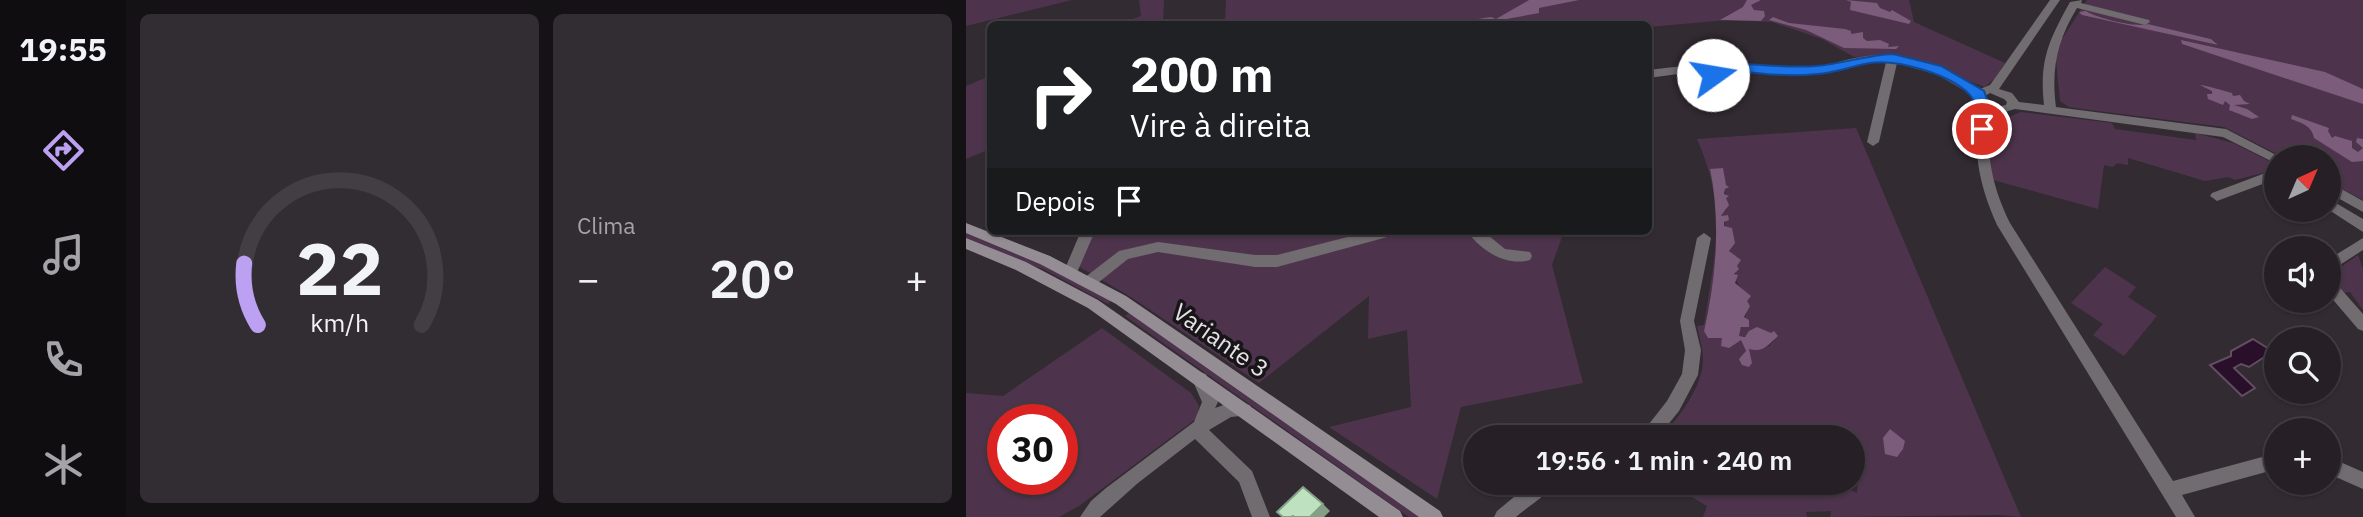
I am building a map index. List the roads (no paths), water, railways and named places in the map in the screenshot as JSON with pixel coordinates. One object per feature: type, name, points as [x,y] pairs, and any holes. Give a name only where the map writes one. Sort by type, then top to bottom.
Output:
[{"type":"main road","name":"Variante 3","points":[[966,228],[1026,250],[1071,271],[1155,322],[1434,517]]},
{"type":"main road","name":"Variante 3","points":[[966,243],[1021,266],[1093,304],[1394,517]]},
{"type":"street","points":[[2055,0],[2008,71],[1981,100],[1981,167],[1989,194],[2004,225],[2186,517]]},
{"type":"street","points":[[2051,110],[2045,72],[2060,27],[2075,2],[2145,22]]},
{"type":"street","points":[[1652,73],[1704,66],[1709,60],[1718,58],[1729,61],[1733,67],[1787,72],[1819,70],[1871,59],[1893,58],[1937,69],[1981,100],[2226,133],[2264,152]]},
{"type":"street","points":[[1873,142],[1893,58]]},
{"type":"street","points":[[1982,129],[2007,103],[2008,71]]},
{"type":"street","points":[[1993,89],[2007,103]]},
{"type":"street","points":[[2217,196],[2264,178]]},
{"type":"street","points":[[2342,195],[2363,207]]},
{"type":"street","points":[[2342,211],[2363,227]]},
{"type":"street","points":[[1071,271],[1086,235]]},
{"type":"street","points":[[1090,282],[1124,255],[1158,247],[1255,261],[1277,261],[1375,235]]},
{"type":"street","points":[[1479,235],[1502,254],[1525,256]]},
{"type":"street","points":[[1657,425],[1674,406],[1690,375],[1693,350],[1688,321],[1704,238]]},
{"type":"street","points":[[2341,257],[2363,243]]},
{"type":"street","points":[[2341,299],[2363,325]]},
{"type":"street","points":[[1197,430],[1210,402],[1199,379]]},
{"type":"street","points":[[1089,517],[1106,497],[1197,430],[1225,412],[1233,409],[1244,410]]},
{"type":"street","points":[[1197,430],[1247,477],[1261,517]]},
{"type":"street","points":[[2171,490],[2264,465]]},
{"type":"street","points":[[2341,471],[2363,481]]},
{"type":"street","points":[[1503,517],[1529,495]]},
{"type":"street","points":[[1514,517],[1532,495]]}]
